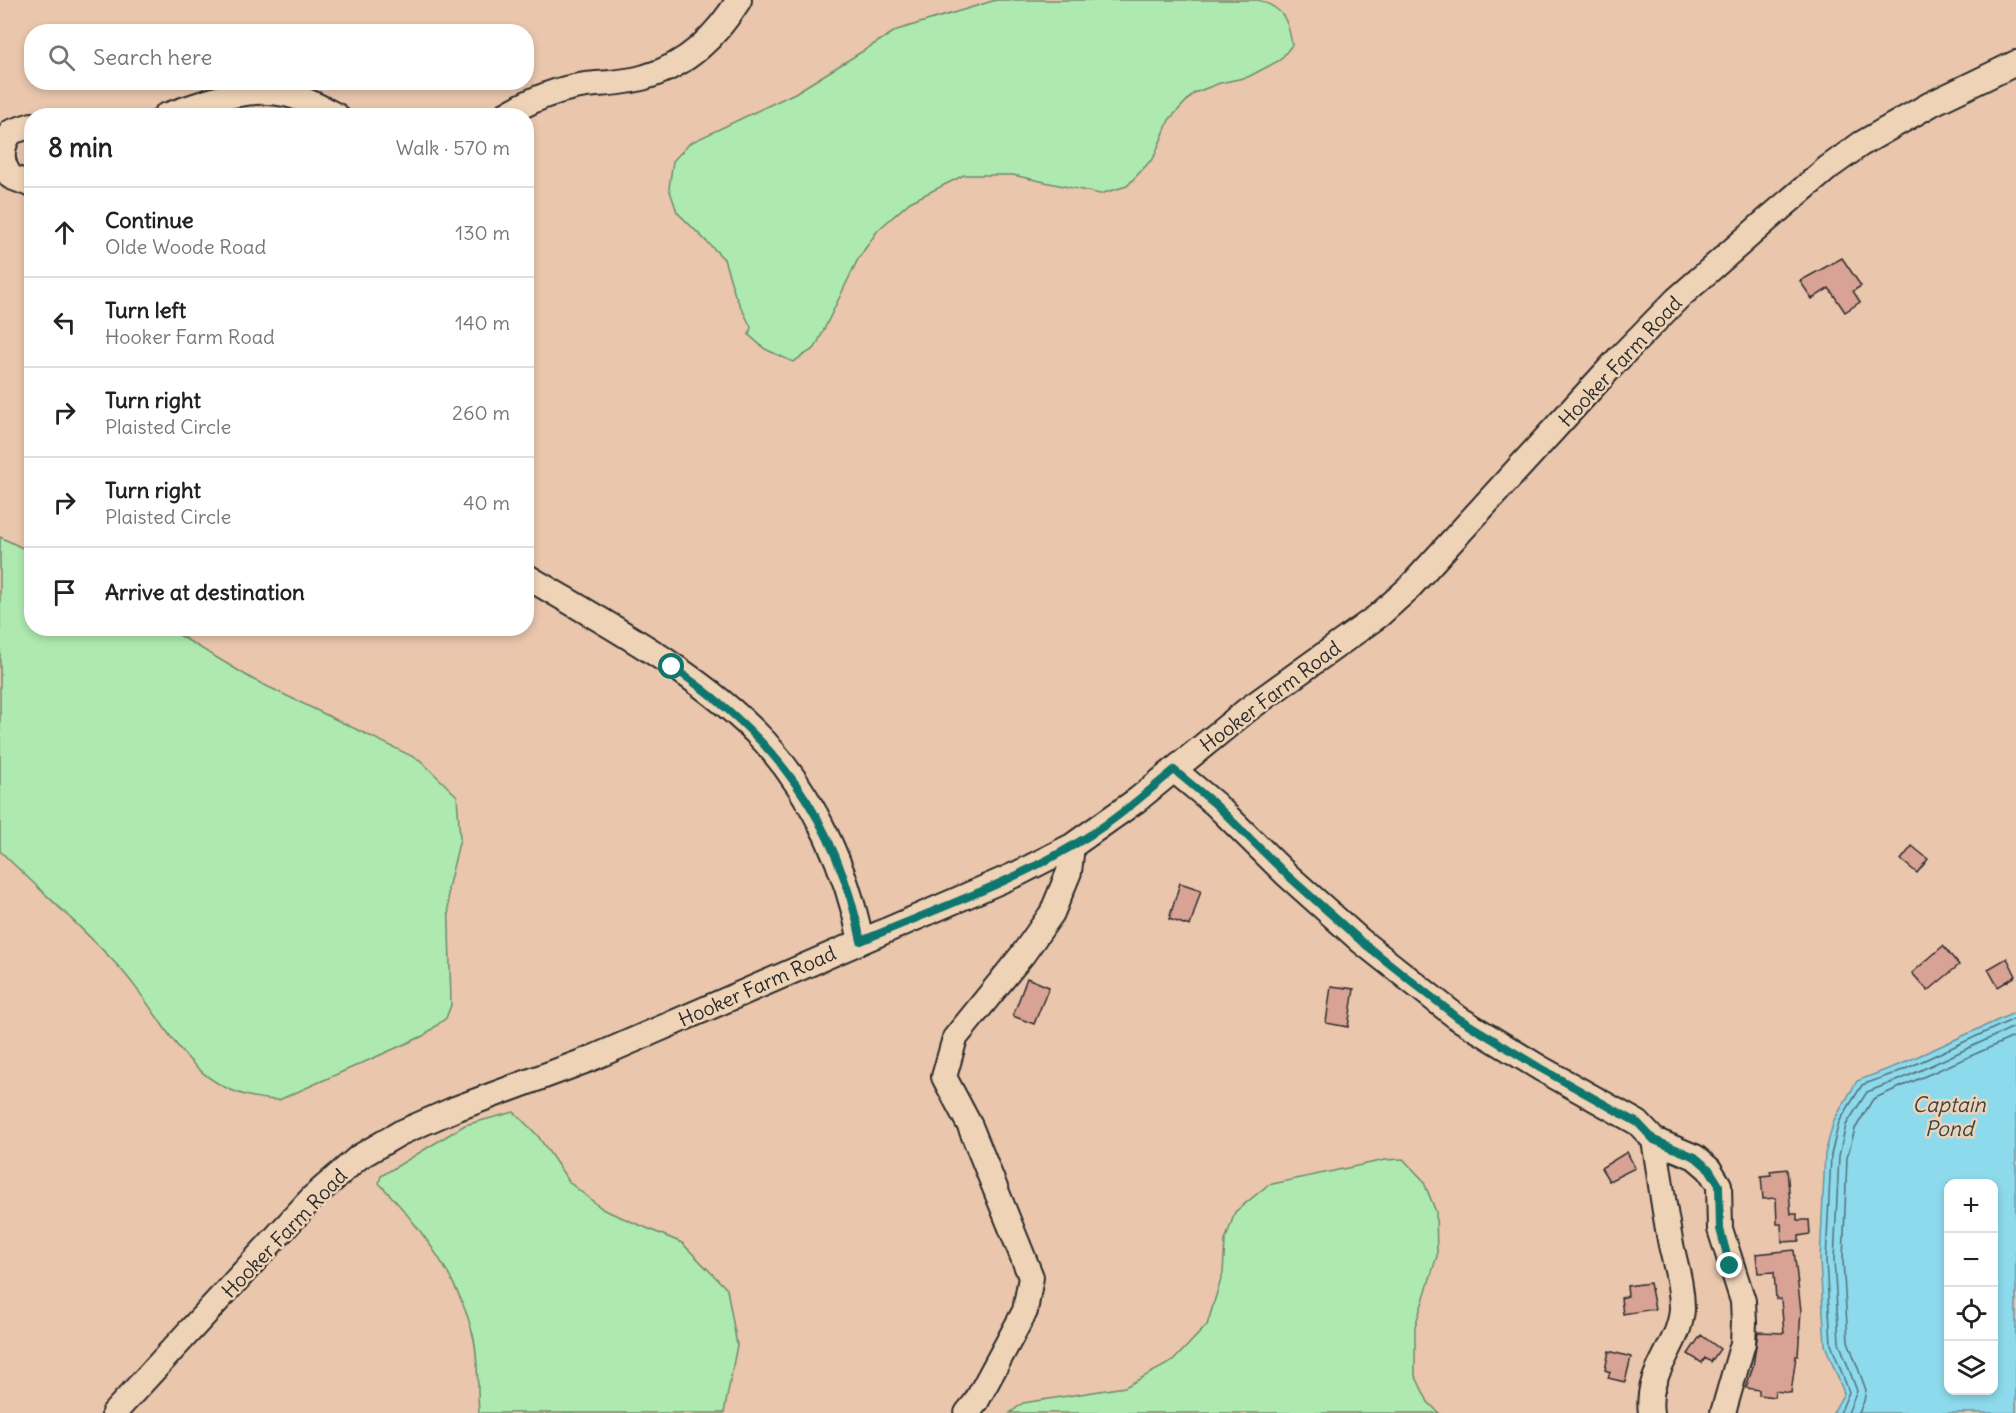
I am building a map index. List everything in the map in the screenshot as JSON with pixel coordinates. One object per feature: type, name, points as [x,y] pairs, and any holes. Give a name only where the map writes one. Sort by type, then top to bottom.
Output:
[{"type":"street","points":[[517,108],[528,101],[566,89],[626,81],[664,71],[699,50],[713,36],[739,0]]},
{"type":"street","name":"Hooker Farm Road","points":[[114,1413],[313,1197],[359,1157],[400,1133],[455,1109],[590,1059],[1019,873],[1072,846],[1137,800],[1247,710],[1378,615],[1408,589],[1668,307],[1829,167],[1895,124],[2016,63]]},
{"type":"street","points":[[191,108],[240,93],[270,92],[289,95],[319,108]]},
{"type":"street","points":[[24,128],[12,132],[2,150],[2,161],[11,177],[24,184]]},
{"type":"street","points":[[534,581],[677,670],[736,715],[765,743],[795,782],[830,842],[856,916],[861,941]]},
{"type":"street","points":[[1174,770],[1215,804],[1286,874],[1361,941],[1458,1018],[1540,1068],[1638,1123],[1654,1140],[1695,1157],[1709,1169],[1719,1185],[1720,1229],[1743,1301],[1743,1343],[1723,1413]]},
{"type":"street","points":[[967,1413],[976,1402],[1024,1311],[1031,1277],[969,1126],[945,1077],[955,1038],[1023,954],[1052,913],[1069,872],[1072,846]]},
{"type":"street","points":[[1651,1413],[1649,1396],[1663,1358],[1677,1331],[1682,1311],[1681,1285],[1671,1244],[1654,1140]]},
{"type":"green space","points":[[996,0],[1258,0],[1274,7],[1283,16],[1289,29],[1292,45],[1280,60],[1248,77],[1220,83],[1194,93],[1169,120],[1154,157],[1127,186],[1100,194],[1013,175],[964,175],[910,202],[878,230],[858,259],[815,348],[793,362],[765,349],[749,335],[751,327],[735,295],[724,259],[677,212],[669,188],[673,161],[690,143],[795,93],[897,30]]},
{"type":"green space","points":[[0,537],[24,549],[24,636],[181,636],[254,680],[420,760],[457,796],[460,839],[448,888],[451,1005],[446,1018],[423,1036],[279,1100],[248,1096],[222,1086],[201,1071],[168,1033],[118,966],[0,851]]},
{"type":"green space","points":[[514,1112],[538,1136],[570,1183],[604,1210],[682,1243],[727,1289],[737,1345],[724,1413],[479,1413],[475,1344],[467,1314],[458,1293],[448,1272],[423,1234],[379,1183],[381,1176],[465,1125]]},
{"type":"green space","points":[[1403,1159],[1423,1180],[1436,1212],[1437,1256],[1415,1326],[1415,1375],[1428,1402],[1439,1413],[1010,1413],[1023,1403],[1125,1387],[1173,1361],[1207,1325],[1223,1273],[1225,1241],[1235,1212],[1268,1185],[1385,1160]]},
{"type":"water","name":"Captain Pond","points":[[2016,1012],[2016,1413],[1833,1413],[1844,1393],[1825,1345],[1820,1261],[1825,1154],[1834,1120],[1857,1081],[1901,1064]]},
{"type":"building","points":[[1842,258],[1861,286],[1853,291],[1860,302],[1845,312],[1829,288],[1812,299],[1800,281]]},
{"type":"building","points":[[1912,846],[1928,859],[1917,873],[1901,860]]},
{"type":"building","points":[[1180,883],[1201,890],[1190,926],[1169,919]]},
{"type":"building","points":[[1943,946],[1959,965],[1928,991],[1912,973]]},
{"type":"building","points":[[2007,958],[2016,976],[1998,987],[1988,969]]},
{"type":"building","points":[[1027,978],[1049,987],[1034,1024],[1013,1016]]},
{"type":"building","points":[[1331,986],[1354,989],[1348,1027],[1326,1023]]},
{"type":"building","points":[[1627,1152],[1635,1168],[1609,1181],[1601,1168]]},
{"type":"building","points":[[1787,1169],[1791,1214],[1797,1214],[1797,1220],[1809,1220],[1810,1234],[1799,1236],[1799,1241],[1782,1242],[1781,1224],[1777,1224],[1776,1198],[1763,1199],[1761,1176],[1771,1175],[1770,1171]]},
{"type":"building","points":[[1794,1250],[1801,1311],[1798,1356],[1796,1356],[1791,1393],[1775,1391],[1774,1397],[1759,1395],[1759,1390],[1746,1388],[1753,1366],[1758,1332],[1784,1333],[1781,1299],[1776,1299],[1774,1272],[1758,1273],[1756,1254]]},
{"type":"building","points":[[1650,1283],[1655,1309],[1623,1314],[1621,1298],[1628,1296],[1627,1286]]},
{"type":"building","points":[[1701,1335],[1720,1349],[1711,1362],[1705,1358],[1702,1363],[1688,1354]]},
{"type":"building","points":[[1609,1351],[1631,1357],[1625,1382],[1608,1378],[1610,1372],[1605,1370]]},
{"type":"route","points":[[672,667],[736,715],[765,743],[790,774],[830,842],[856,916],[861,941],[1037,865],[1072,846],[1089,836],[1174,770],[1215,804],[1286,874],[1361,941],[1458,1018],[1540,1068],[1638,1123],[1654,1140],[1695,1157],[1709,1169],[1719,1185],[1720,1229],[1730,1266]]}]
